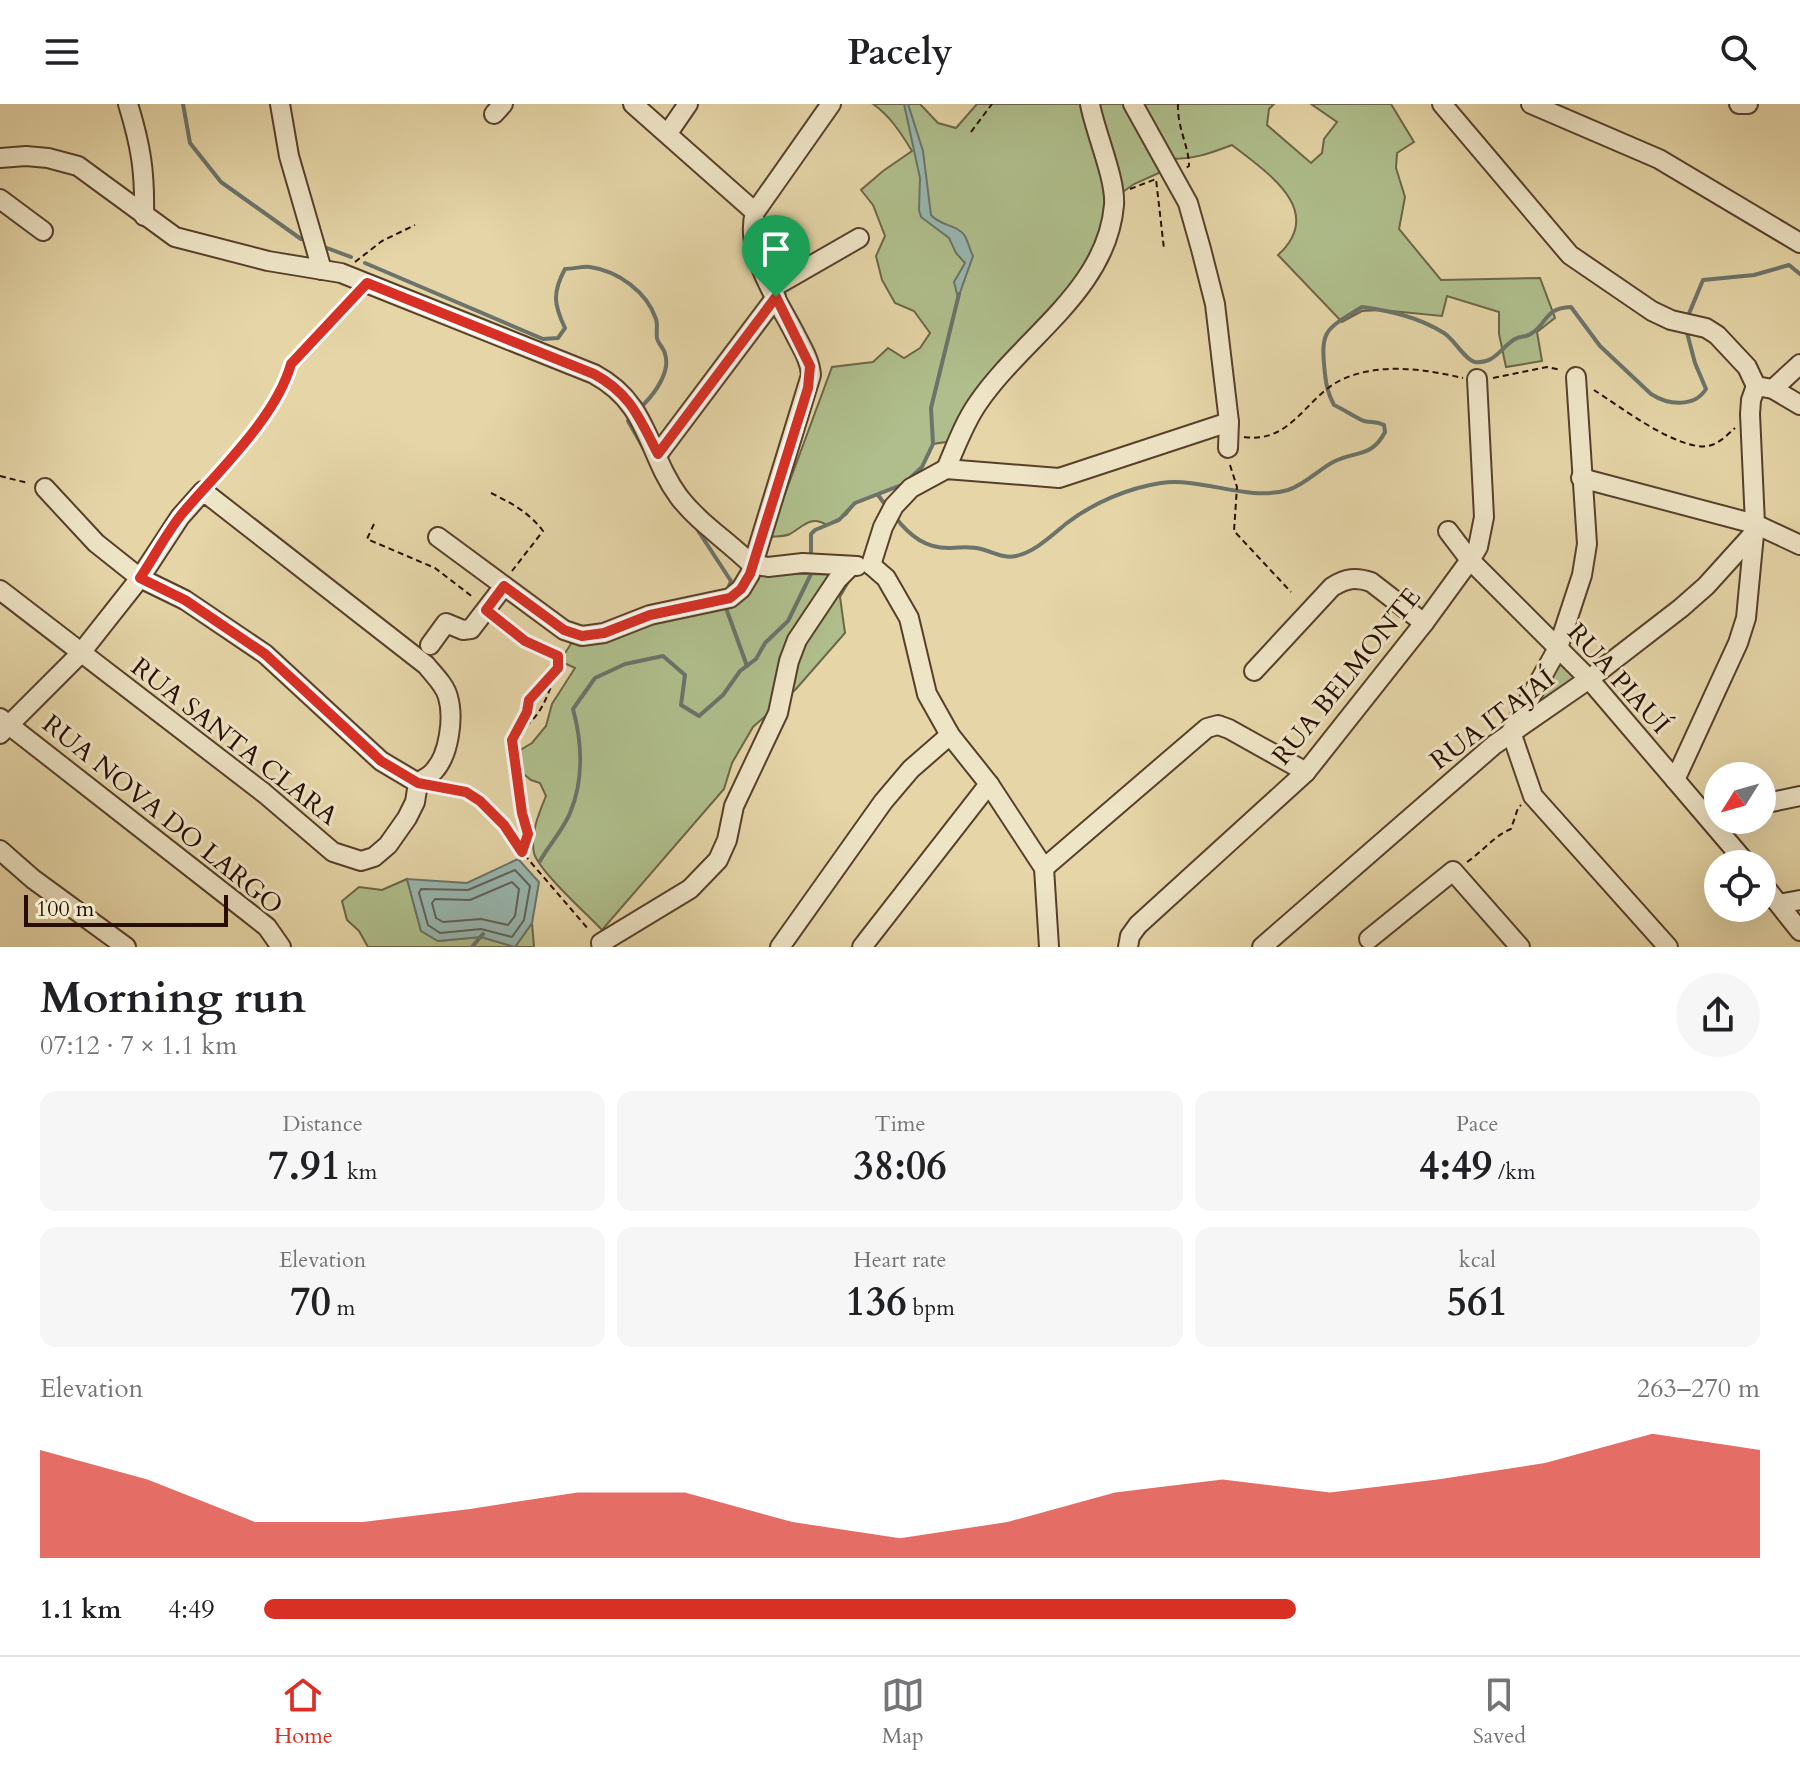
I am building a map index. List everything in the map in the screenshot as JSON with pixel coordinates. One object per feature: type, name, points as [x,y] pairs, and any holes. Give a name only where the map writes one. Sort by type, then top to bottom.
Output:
[{"type":"street","points":[[128,104],[144,164],[144,216]]},
{"type":"street","points":[[280,104],[289,156],[322,270]]},
{"type":"street","points":[[633,104],[755,212]]},
{"type":"street","points":[[668,133],[688,104]]},
{"type":"street","points":[[438,537],[564,630],[582,636],[594,635],[650,615],[730,598],[747,581],[811,375],[805,353],[774,292],[751,236],[755,212],[831,104]]},
{"type":"street","points":[[946,469],[978,402],[1092,272],[1108,231],[1114,203],[1090,104]]},
{"type":"street","points":[[871,565],[890,513],[911,488],[946,469],[1059,478],[1228,434],[1215,304],[1188,203],[1133,104]]},
{"type":"street","points":[[1442,104],[1570,255],[1652,311],[1717,335],[1765,387],[1800,405]]},
{"type":"street","points":[[1531,104],[1659,159],[1800,243]]},
{"type":"street","points":[[1739,104],[1748,104]]},
{"type":"street","points":[[0,158],[48,158],[78,166],[175,237],[268,261],[341,273],[594,374],[614,384],[632,404],[670,484],[682,501],[751,564],[768,567],[812,563],[871,565],[886,578],[904,608],[927,694],[950,735],[989,784],[1044,868],[1049,947]]},
{"type":"street","points":[[0,199],[43,231]]},
{"type":"street","points":[[658,454],[774,292],[859,238]]},
{"type":"street","points":[[1675,780],[1742,631],[1750,589],[1754,528],[1751,400],[1800,364]]},
{"type":"street","points":[[1576,377],[1585,554],[1582,575],[1558,648],[1511,732],[1533,796],[1668,947]]},
{"type":"street","name":"RUA BELMONTE","points":[[1128,947],[1130,936],[1138,925],[1306,772],[1424,623],[1478,547],[1484,517],[1477,379]]},
{"type":"street","points":[[1581,478],[1754,528],[1800,545]]},
{"type":"street","points":[[45,488],[96,543],[140,578],[185,600],[265,654],[381,761],[418,783]]},
{"type":"street","points":[[3,726],[80,654],[140,578],[180,517],[203,491]]},
{"type":"street","name":"RUA SANTA CLARA","points":[[0,590],[264,793],[333,852],[361,861],[374,857],[388,845],[415,802],[418,783],[434,771],[442,759],[449,731],[448,697],[443,685],[426,665],[203,491]]},
{"type":"street","name":"RUA ITAJAÍ","points":[[1262,947],[1511,732],[1589,679],[1681,608],[1706,586],[1754,528]]},
{"type":"street","name":"RUA PIAUÍ","points":[[1448,531],[1470,560],[1589,679],[1675,780],[1704,806]]},
{"type":"street","points":[[601,945],[690,889],[718,860],[727,840],[734,806],[778,713],[797,640],[837,580],[851,566]]},
{"type":"street","points":[[1254,671],[1332,587],[1346,579],[1361,578],[1371,582],[1424,623]]},
{"type":"street","points":[[430,645],[446,623],[463,630],[471,629],[504,586]]},
{"type":"street","points":[[1044,868],[1207,728],[1218,725],[1229,729],[1306,772]]},
{"type":"street","name":"RUA NOVA DO LARGO","points":[[3,726],[267,927],[281,947]]},
{"type":"street","points":[[780,947],[883,802],[911,769],[950,735]]},
{"type":"street","points":[[862,947],[989,784]]},
{"type":"street","points":[[1776,801],[1800,796]]},
{"type":"street","points":[[0,850],[33,879],[126,947]]},
{"type":"street","points":[[1368,944],[1453,871],[1520,947]]},
{"type":"street","points":[[1776,900],[1800,931]]},
{"type":"street","points":[[1779,904],[1800,900]]},
{"type":"path","points":[[971,132],[992,104]]},
{"type":"path","points":[[1171,172],[1189,166],[1180,131],[1178,104]]},
{"type":"path","points":[[1114,203],[1130,189],[1156,179],[1164,249]]},
{"type":"path","points":[[341,273],[382,241],[415,225]]},
{"type":"path","points":[[203,491],[273,403],[286,381],[291,364],[367,283]]},
{"type":"path","points":[[1291,592],[1234,531],[1237,487],[1229,462],[1228,434],[1248,439],[1274,435],[1290,426],[1325,390],[1358,373],[1396,369],[1432,371],[1477,379],[1547,367],[1576,377],[1647,426],[1697,446],[1718,442],[1750,414]]},
{"type":"path","points":[[0,476],[45,488]]},
{"type":"path","points":[[491,493],[533,518],[543,531],[504,586]]},
{"type":"path","points":[[374,524],[367,539],[435,568],[465,588],[486,610],[525,641],[558,656],[558,668],[544,706],[536,718],[514,735]]},
{"type":"path","points":[[522,852],[528,834],[512,740],[527,712],[529,700],[558,668]]},
{"type":"path","points":[[418,783],[466,792],[480,801],[504,825],[522,852],[601,945]]},
{"type":"path","points":[[1453,871],[1484,850],[1498,834],[1511,829],[1518,808],[1533,796]]},
{"type":"green space","points":[[873,104],[920,104],[938,123],[956,128],[977,104],[1083,104],[1109,199],[1105,224],[1088,263],[946,442],[933,444],[922,467],[904,484],[855,503],[846,515],[827,525],[812,521],[788,535],[769,537],[832,367],[873,362],[888,348],[904,358],[920,348],[930,333],[914,311],[895,303],[882,280],[876,256],[885,236],[873,205],[861,190],[912,151],[890,119]]},
{"type":"green space","points":[[1093,104],[1126,104],[1161,172],[1117,196]]},
{"type":"green space","points":[[1137,104],[1274,104],[1269,109],[1267,125],[1311,163],[1322,153],[1324,139],[1337,122],[1311,104],[1391,104],[1414,142],[1397,153],[1396,168],[1405,197],[1399,229],[1441,280],[1540,278],[1555,318],[1537,332],[1542,361],[1506,367],[1499,334],[1499,312],[1447,296],[1442,316],[1362,311],[1342,322],[1278,255],[1291,238],[1296,223],[1294,208],[1274,180],[1232,145],[1192,157],[1168,158]]},
{"type":"green space","points":[[762,573],[853,575],[840,597],[845,633],[796,689],[753,727],[732,763],[724,789],[602,930],[537,861],[533,838],[546,796],[540,783],[520,771],[517,752],[532,743],[546,726],[552,704],[575,668],[560,661],[574,639],[753,581]]},
{"type":"green space","points":[[1559,663],[1580,682],[1525,720]]},
{"type":"green space","points":[[407,879],[421,930],[438,941],[481,937],[515,947],[368,947],[359,931],[347,920],[342,901],[359,887],[382,890]]},
{"type":"green space","points":[[532,923],[534,947],[515,947]]},
{"type":"water","points":[[904,104],[908,104],[923,151],[931,215],[962,232],[973,256],[958,298],[954,282],[965,263],[949,238],[921,217],[920,178]]},
{"type":"water","points":[[518,859],[539,882],[532,923],[515,947],[481,937],[438,941],[421,931],[407,879],[467,883]]},
{"type":"waterway","points":[[183,104],[190,143],[221,182],[301,239]]},
{"type":"waterway","points":[[327,248],[351,257]]},
{"type":"waterway","points":[[365,263],[543,339],[558,338],[565,328],[556,299],[565,269],[590,267],[621,278],[639,292],[652,309],[657,338],[665,354],[664,374],[644,404]]},
{"type":"waterway","points":[[1688,316],[1703,280],[1754,275],[1789,265],[1800,274]]},
{"type":"waterway","points":[[811,557],[811,534],[815,530],[839,520],[855,503],[904,484],[922,467],[933,444],[931,408],[959,294]]},
{"type":"waterway","points":[[895,517],[926,544],[942,548],[974,547],[1012,557],[1037,547],[1099,503],[1149,485],[1192,483],[1257,493],[1295,487],[1335,461],[1369,450],[1385,432],[1384,425],[1364,421],[1334,405],[1326,382],[1323,348],[1328,332],[1362,307],[1383,310],[1434,327],[1475,362],[1488,361],[1515,339],[1537,329],[1551,313],[1571,307],[1600,346],[1651,394],[1665,401],[1680,403],[1695,399],[1706,389],[1686,329]]},
{"type":"waterway","points":[[628,421],[644,449]]},
{"type":"waterway","points":[[878,495],[887,507]]},
{"type":"waterway","points":[[695,526],[731,581],[728,589]]},
{"type":"waterway","points":[[540,861],[564,825],[575,800],[580,761],[573,709],[595,678],[625,664],[663,656],[685,675],[681,705],[699,716],[723,695],[740,671],[756,659],[765,643],[788,621],[813,570]]},
{"type":"waterway","points":[[726,608],[747,666]]},
{"type":"waterway","points":[[472,947],[483,934]]},
{"type":"route","points":[[367,283],[614,384],[632,404],[658,454],[776,297],[805,353],[811,375],[750,574],[736,594],[707,604],[650,615],[604,633],[582,636],[564,630],[504,586],[486,610],[525,641],[558,656],[558,668],[529,700],[527,712],[512,740],[528,834],[522,852],[504,825],[480,801],[466,792],[418,783],[381,761],[265,654],[185,600],[140,578],[180,517],[217,476],[273,403],[286,381],[291,364],[367,283]]}]
